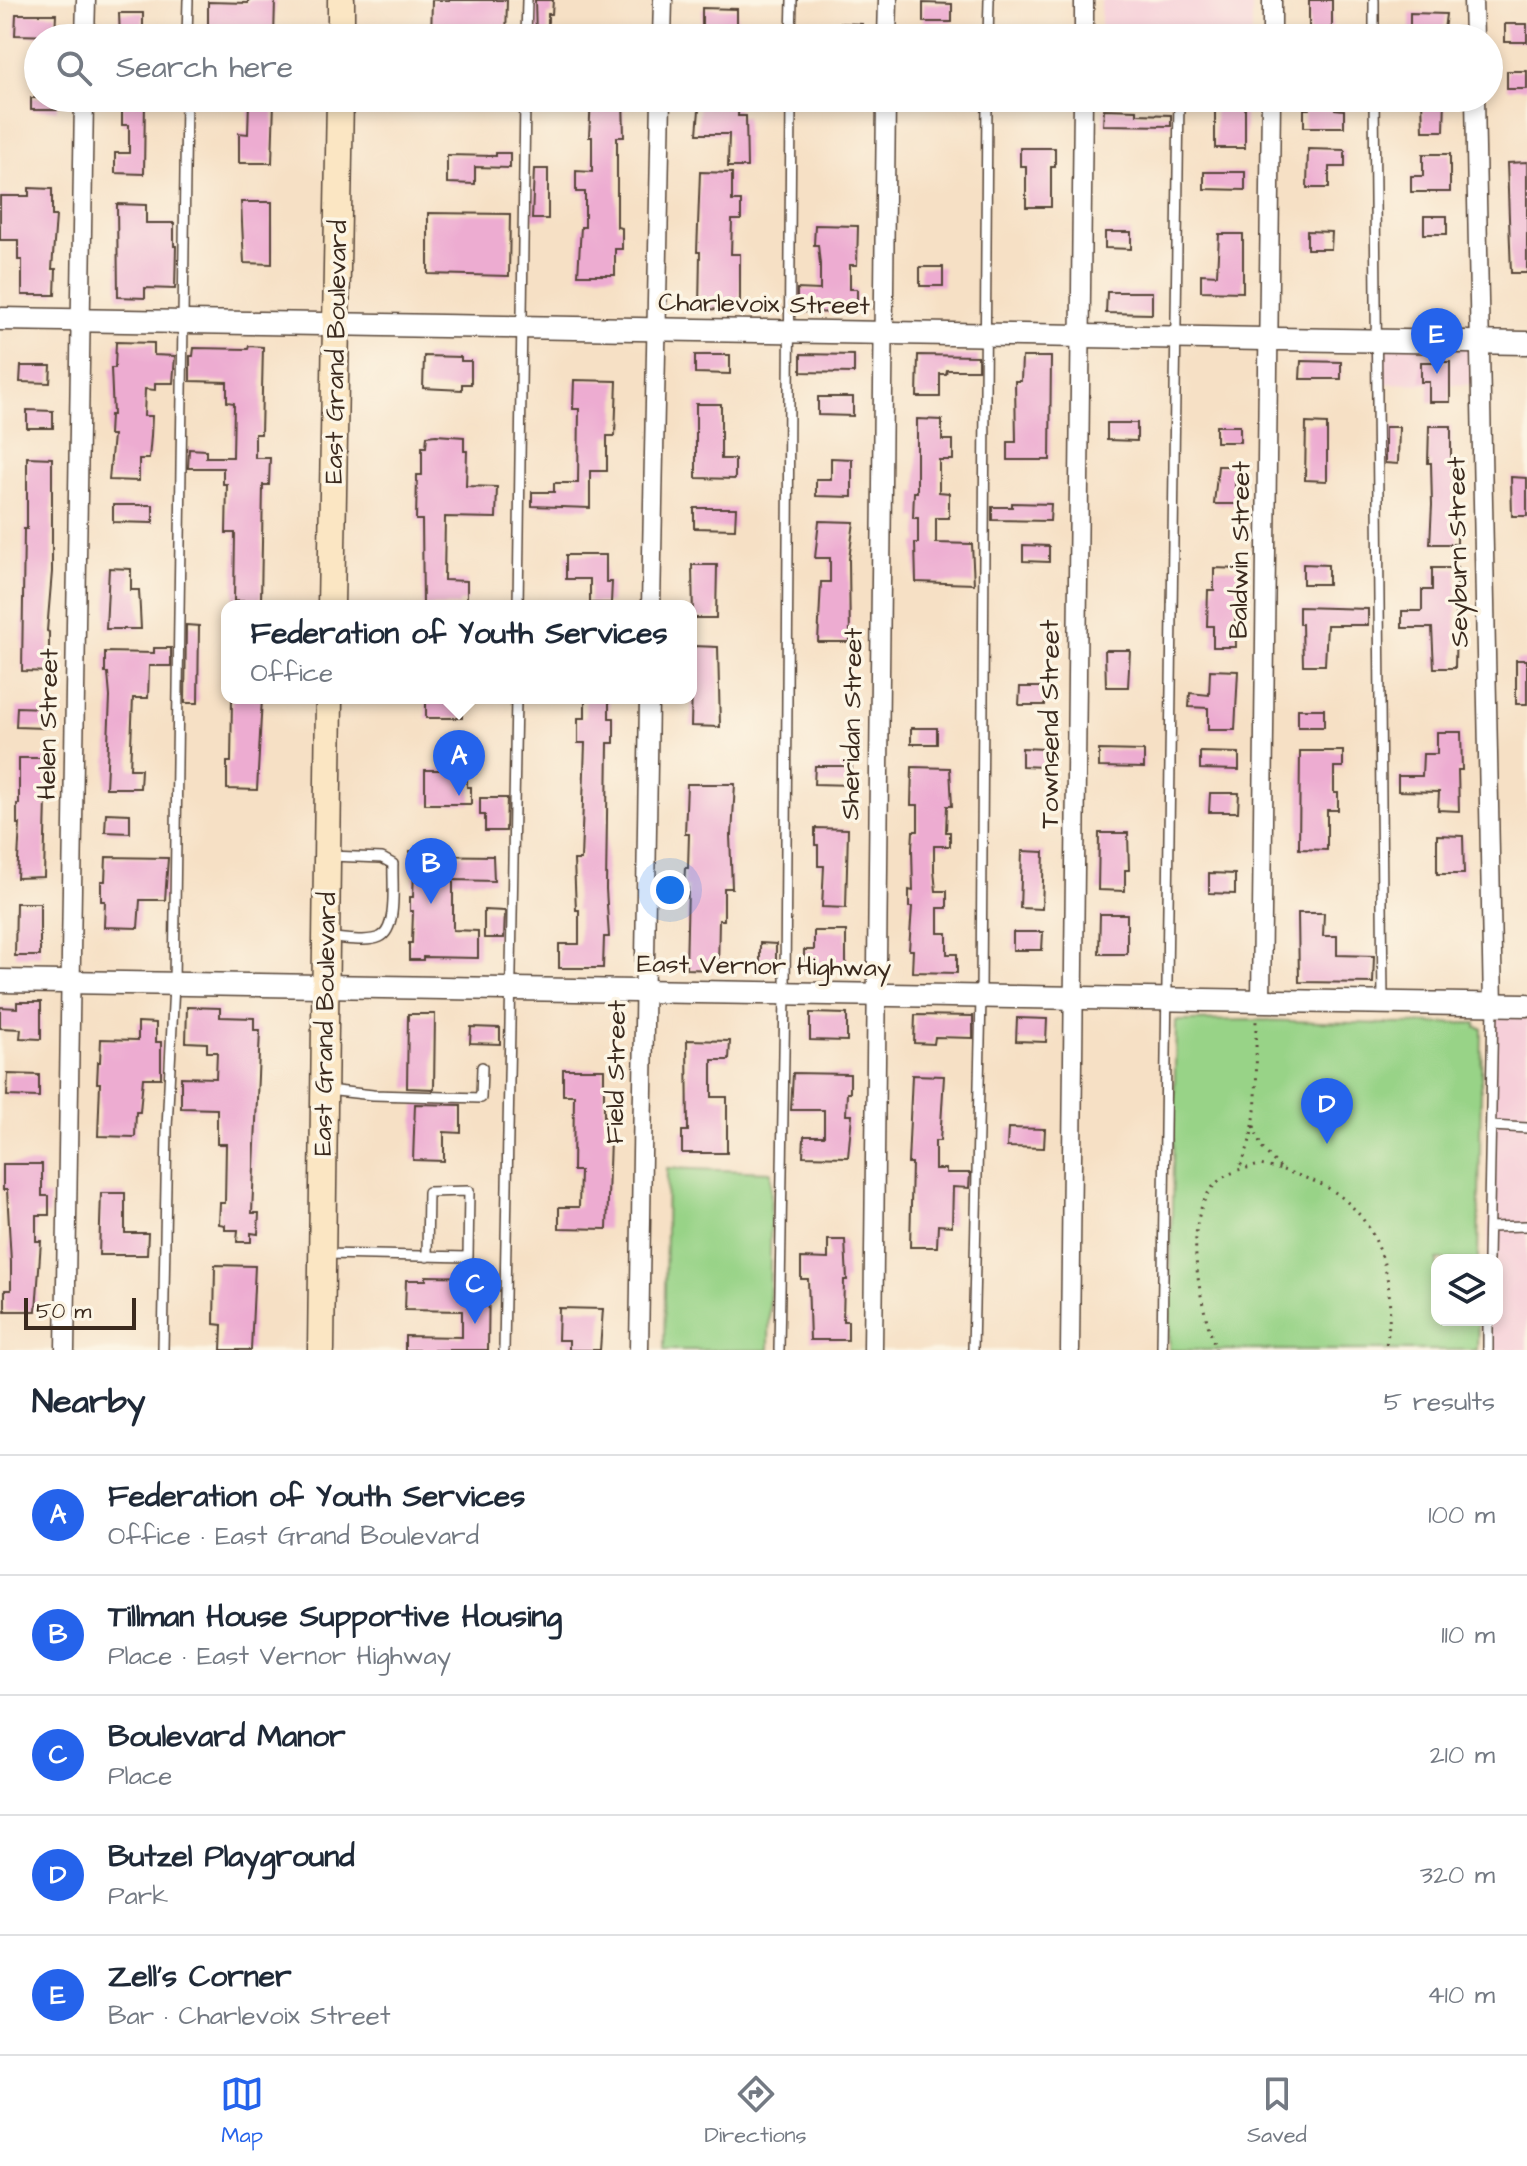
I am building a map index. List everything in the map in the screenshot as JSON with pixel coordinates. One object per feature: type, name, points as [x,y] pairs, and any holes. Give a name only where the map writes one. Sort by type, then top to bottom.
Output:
[{"type":"main road","points":[[341,0],[341,24]]},
{"type":"main road","name":"East Grand Boulevard","points":[[331,600],[340,112]]},
{"type":"main road","name":"East Grand Boulevard","points":[[321,1350],[329,704]]},
{"type":"street","points":[[85,24],[86,0]]},
{"type":"street","points":[[662,24],[663,0]]},
{"type":"street","points":[[887,24],[888,0]]},
{"type":"street","points":[[1084,0],[1084,24]]},
{"type":"street","points":[[1272,0],[1272,24]]},
{"type":"street","points":[[1473,0],[1474,24]]},
{"type":"street","name":"Helen Street","points":[[65,1350],[84,112]]},
{"type":"street","points":[[651,600],[661,112]]},
{"type":"street","name":"Sheridan Street","points":[[873,1350],[886,112]]},
{"type":"street","name":"Townsend Street","points":[[1070,1350],[1083,112]]},
{"type":"street","name":"Baldwin Street","points":[[1258,1011],[1271,112]]},
{"type":"street","name":"Seyburn Street","points":[[1475,112],[1493,1006]]},
{"type":"street","name":"Charlevoix Street","points":[[0,319],[1527,343]]},
{"type":"street","name":"Field Street","points":[[639,1350],[649,704]]},
{"type":"street","name":"East Vernor Highway","points":[[0,981],[1169,1000],[1258,1011],[1383,1004],[1527,1005]]},
{"type":"lane","points":[[187,24],[188,0]]},
{"type":"lane","points":[[526,24],[527,0]]},
{"type":"lane","points":[[791,24],[792,0]]},
{"type":"lane","points":[[988,24],[989,0]]},
{"type":"lane","points":[[1374,0],[1374,24]]},
{"type":"lane","points":[[163,1350],[167,1128],[174,984],[186,112]]},
{"type":"lane","points":[[518,600],[525,112]]},
{"type":"lane","points":[[779,1350],[785,994],[791,112]]},
{"type":"lane","points":[[973,1350],[981,997],[987,112]]},
{"type":"lane","points":[[1162,1350],[1179,112]]},
{"type":"lane","points":[[1374,112],[1383,1004]]},
{"type":"lane","points":[[504,1350],[516,704]]},
{"type":"lane","points":[[325,938],[380,937],[392,923],[393,864],[382,858],[327,856]]},
{"type":"lane","points":[[1488,1254],[1493,1006]]},
{"type":"lane","points":[[324,1089],[373,1095],[481,1098],[482,1067]]},
{"type":"lane","points":[[1491,1126],[1527,1128]]},
{"type":"lane","points":[[322,1254],[427,1257],[468,1257],[469,1191],[428,1192],[427,1257]]},
{"type":"lane","points":[[1489,1227],[1527,1226]]},
{"type":"lane","points":[[1488,1326],[1488,1350]]},
{"type":"path","points":[[1238,1170],[1250,1148],[1254,1126],[1258,1011]]},
{"type":"path","points":[[1254,1126],[1261,1147],[1282,1170]]},
{"type":"path","points":[[1216,1350],[1199,1288],[1196,1250],[1199,1210],[1212,1185],[1225,1175],[1260,1165],[1282,1170],[1340,1196],[1353,1208],[1374,1238],[1387,1276],[1391,1303],[1385,1350]]},
{"type":"shaded area","points":[[1101,0],[1252,0],[1252,24],[1101,24]]},
{"type":"shaded area","points":[[1376,341],[1480,343],[1481,385],[1376,383]]},
{"type":"shaded area","points":[[1527,1005],[1527,1350],[1488,1350],[1488,1326],[1503,1326],[1503,1254],[1488,1254],[1493,1006]]},
{"type":"green space","points":[[1176,1021],[1476,1023],[1476,1027],[1482,1028],[1478,1254],[1431,1254],[1431,1326],[1478,1326],[1477,1350],[1169,1350]]},
{"type":"green space","points":[[667,1168],[771,1172],[769,1350],[664,1350]]},
{"type":"building","points":[[248,0],[275,0],[274,24],[208,24],[208,2],[248,3]]},
{"type":"building","points":[[432,0],[507,0],[506,24],[431,24]]},
{"type":"building","points":[[535,0],[553,0],[548,24],[536,24]]},
{"type":"building","points":[[1309,0],[1332,0],[1332,24],[1309,24]]},
{"type":"building","points":[[923,3],[952,4],[952,22],[923,22]]},
{"type":"building","points":[[702,8],[737,9],[737,24],[702,24]]},
{"type":"building","points":[[119,13],[143,13],[143,24],[119,24]]},
{"type":"building","points":[[1410,13],[1446,14],[1445,24],[1410,24]]},
{"type":"building","points":[[16,14],[56,14],[56,24],[24,24],[24,35],[15,35]]},
{"type":"building","points":[[1505,24],[1527,24],[1527,42],[1505,42]]},
{"type":"building","points":[[1507,71],[1527,71],[1527,89],[1507,89]]},
{"type":"building","points":[[122,112],[145,112],[144,174],[115,173],[115,153],[129,153],[129,125],[122,125]]},
{"type":"building","points":[[249,112],[274,112],[272,163],[239,163],[239,133],[248,134]]},
{"type":"building","points":[[590,112],[623,112],[624,137],[617,137],[617,227],[622,228],[622,249],[615,249],[615,275],[578,275],[581,227],[585,227],[585,192],[576,192],[576,171],[592,172],[592,137],[589,137]]},
{"type":"building","points":[[699,112],[738,112],[738,116],[746,116],[747,167],[728,167],[729,134],[697,134]]},
{"type":"building","points":[[1104,112],[1171,115],[1171,126],[1103,125]]},
{"type":"building","points":[[1215,112],[1245,112],[1245,148],[1215,148]]},
{"type":"building","points":[[1304,112],[1344,112],[1344,127],[1304,127]]},
{"type":"building","points":[[1422,112],[1445,112],[1444,131],[1423,131]]},
{"type":"building","points":[[1020,148],[1055,148],[1055,167],[1051,167],[1051,207],[1026,207],[1026,166],[1020,166]]},
{"type":"building","points":[[1308,149],[1345,150],[1345,167],[1329,167],[1329,188],[1307,188]]},
{"type":"building","points":[[496,153],[510,153],[510,168],[475,167],[475,184],[447,183],[447,155],[496,156]]},
{"type":"building","points":[[1423,154],[1450,154],[1450,192],[1411,192],[1411,176],[1423,176]]},
{"type":"building","points":[[1527,162],[1527,273],[1511,273],[1507,163]]},
{"type":"building","points":[[534,169],[548,169],[548,219],[532,219]]},
{"type":"building","points":[[700,172],[732,173],[732,201],[741,201],[741,220],[732,220],[731,254],[740,254],[740,310],[699,309],[700,252],[697,252]]},
{"type":"building","points":[[1204,172],[1245,172],[1245,190],[1204,189]]},
{"type":"building","points":[[29,188],[52,189],[52,216],[56,216],[52,269],[56,269],[55,295],[22,295],[22,260],[18,260],[18,240],[0,240],[0,196],[29,196]]},
{"type":"building","points":[[241,202],[272,202],[272,264],[244,263]]},
{"type":"building","points":[[117,204],[146,205],[146,223],[174,223],[175,289],[145,288],[145,298],[118,297]]},
{"type":"building","points":[[428,213],[510,214],[509,276],[428,274]]},
{"type":"building","points":[[1424,216],[1447,216],[1447,234],[1424,234]]},
{"type":"building","points":[[815,225],[858,226],[857,265],[850,265],[850,289],[857,289],[857,313],[797,312],[797,289],[820,290],[818,245],[814,245]]},
{"type":"building","points":[[1307,231],[1332,232],[1331,249],[1307,249]]},
{"type":"building","points":[[1105,232],[1131,232],[1131,249],[1105,248]]},
{"type":"building","points":[[1219,234],[1243,234],[1243,292],[1201,291],[1201,274],[1217,275]]},
{"type":"building","points":[[920,267],[943,267],[943,286],[920,286]]},
{"type":"building","points":[[1107,292],[1152,292],[1152,314],[1106,313]]},
{"type":"building","points":[[116,342],[154,343],[154,355],[175,356],[173,383],[155,383],[155,390],[145,389],[144,416],[152,416],[151,436],[149,459],[139,459],[139,481],[109,480],[113,435],[109,435],[110,415],[113,415],[111,368],[115,368]]},
{"type":"building","points":[[249,346],[263,347],[261,434],[255,434],[255,458],[270,458],[269,485],[263,485],[261,600],[234,600],[235,533],[226,533],[227,484],[223,484],[223,468],[188,468],[189,449],[206,450],[206,457],[233,457],[234,403],[227,402],[227,382],[190,381],[190,356],[193,356],[194,348],[248,349]]},
{"type":"building","points":[[801,354],[854,355],[854,373],[801,372]]},
{"type":"building","points":[[695,355],[730,355],[730,374],[695,373]]},
{"type":"building","points":[[918,355],[978,356],[978,370],[947,370],[946,374],[940,374],[940,397],[917,397]]},
{"type":"building","points":[[424,356],[461,357],[461,361],[471,361],[471,384],[462,384],[462,390],[423,388]]},
{"type":"building","points":[[1022,357],[1051,357],[1050,460],[1008,460],[1008,442],[1016,442],[1015,381],[1021,381]]},
{"type":"building","points":[[1301,361],[1341,362],[1341,379],[1300,379]]},
{"type":"building","points":[[1421,362],[1450,362],[1450,402],[1429,402],[1429,382],[1421,382]]},
{"type":"building","points":[[21,366],[51,366],[50,383],[20,382]]},
{"type":"building","points":[[574,380],[617,381],[615,436],[607,436],[607,471],[590,471],[590,508],[532,506],[532,492],[554,492],[554,483],[578,483],[579,409],[573,409]]},
{"type":"building","points":[[818,397],[853,397],[853,416],[818,415]]},
{"type":"building","points":[[696,404],[721,404],[721,459],[735,459],[735,479],[696,478]]},
{"type":"building","points":[[27,410],[53,411],[53,428],[27,428]]},
{"type":"building","points":[[917,419],[942,420],[942,440],[953,440],[953,460],[939,460],[939,492],[949,493],[949,518],[936,518],[936,543],[972,544],[974,584],[916,582],[918,518],[913,518],[914,492],[917,492]]},
{"type":"building","points":[[1107,423],[1137,423],[1137,441],[1107,440]]},
{"type":"building","points":[[1306,423],[1327,424],[1327,481],[1305,480]]},
{"type":"building","points":[[1216,426],[1240,426],[1240,442],[1216,442]]},
{"type":"building","points":[[1429,426],[1451,426],[1457,544],[1430,544]]},
{"type":"building","points":[[1385,427],[1399,427],[1398,464],[1385,463]]},
{"type":"building","points":[[427,436],[464,437],[464,451],[467,451],[466,486],[497,487],[496,518],[445,517],[444,580],[467,581],[467,600],[423,600],[422,520],[416,520],[417,475],[422,475],[422,447],[426,447]]},
{"type":"building","points":[[27,457],[52,458],[52,572],[47,631],[52,672],[22,671]]},
{"type":"building","points":[[831,458],[852,459],[852,497],[816,496],[816,479],[831,479]]},
{"type":"building","points":[[1218,466],[1236,466],[1235,487],[1239,488],[1239,504],[1214,504]]},
{"type":"building","points":[[1511,477],[1527,478],[1527,516],[1512,516]]},
{"type":"building","points":[[1012,503],[1051,504],[1050,521],[992,520],[992,507],[1012,507]]},
{"type":"building","points":[[113,505],[153,505],[153,523],[113,522]]},
{"type":"building","points":[[694,508],[736,508],[735,529],[694,528]]},
{"type":"building","points":[[819,521],[854,522],[849,559],[850,642],[818,642],[821,582],[830,582],[830,558],[815,558]]},
{"type":"building","points":[[1023,545],[1049,546],[1049,562],[1023,561]]},
{"type":"building","points":[[566,555],[606,555],[606,582],[612,582],[611,600],[590,600],[590,579],[566,579]]},
{"type":"building","points":[[1303,564],[1328,565],[1328,584],[1303,584]]},
{"type":"building","points":[[692,565],[717,565],[716,618],[697,618],[697,600],[693,600]]},
{"type":"building","points":[[109,568],[131,569],[131,590],[139,590],[141,629],[106,629]]},
{"type":"building","points":[[1214,568],[1240,569],[1238,606],[1235,606],[1236,647],[1213,647],[1213,626],[1207,626],[1208,590],[1214,590]]},
{"type":"building","points":[[1432,568],[1457,568],[1455,668],[1434,668],[1432,628],[1402,628],[1402,611],[1422,611],[1422,590],[1432,590]]},
{"type":"building","points":[[1299,607],[1368,609],[1368,625],[1327,625],[1325,665],[1303,665]]},
{"type":"building","points":[[186,625],[199,626],[198,703],[185,703]]},
{"type":"building","points":[[697,646],[718,647],[720,727],[691,726],[692,704],[697,704]]},
{"type":"building","points":[[154,648],[171,648],[171,666],[149,666],[148,698],[133,698],[130,769],[141,769],[140,788],[106,788],[110,697],[105,652],[154,653]]},
{"type":"building","points":[[1105,650],[1130,650],[1128,687],[1106,687]]},
{"type":"building","points":[[1516,660],[1527,660],[1527,704],[1516,704]]},
{"type":"building","points":[[1210,670],[1238,671],[1235,730],[1208,730],[1208,708],[1189,707],[1190,693],[1209,695]]},
{"type":"building","points":[[1020,687],[1045,687],[1045,705],[1019,705]]},
{"type":"building","points":[[232,704],[262,704],[257,790],[227,789],[227,762],[231,762]]},
{"type":"building","points":[[426,704],[462,704],[462,718],[426,718]]},
{"type":"building","points":[[585,704],[609,704],[609,718],[614,718],[614,743],[608,743],[606,889],[609,937],[604,937],[603,968],[559,968],[559,944],[579,944],[574,860],[581,860],[585,743],[578,743],[578,718],[585,718]]},
{"type":"building","points":[[17,707],[44,708],[44,728],[16,727]]},
{"type":"building","points":[[1298,709],[1324,709],[1324,727],[1298,727]]},
{"type":"building","points":[[911,728],[937,728],[937,744],[911,744]]},
{"type":"building","points":[[1437,732],[1461,732],[1459,811],[1438,810],[1439,792],[1398,791],[1398,776],[1422,776],[1423,754],[1437,754]]},
{"type":"building","points":[[443,746],[471,746],[471,761],[467,761],[467,787],[471,787],[471,804],[425,804],[425,770],[443,770]]},
{"type":"building","points":[[1022,748],[1045,749],[1044,767],[1022,766]]},
{"type":"building","points":[[1099,750],[1144,751],[1144,768],[1099,767]]},
{"type":"building","points":[[1300,751],[1343,751],[1343,767],[1334,767],[1334,793],[1338,793],[1338,810],[1327,810],[1327,850],[1299,849]]},
{"type":"building","points":[[1200,752],[1239,753],[1239,770],[1200,769]]},
{"type":"building","points":[[19,758],[47,758],[46,781],[50,781],[49,799],[46,799],[44,877],[17,878]]},
{"type":"building","points":[[815,766],[852,766],[852,785],[814,784]]},
{"type":"building","points":[[912,767],[950,768],[952,806],[947,806],[946,832],[950,832],[950,846],[934,846],[934,870],[936,891],[947,891],[947,908],[938,908],[938,933],[947,933],[947,954],[957,954],[957,973],[912,972],[909,890],[913,891],[913,831],[918,831],[918,805],[911,805]]},
{"type":"building","points":[[687,784],[735,784],[730,835],[732,888],[724,888],[724,920],[719,920],[718,970],[686,969],[688,887],[684,887],[689,834],[685,834]]},
{"type":"building","points":[[1210,793],[1239,793],[1238,812],[1209,812]]},
{"type":"building","points":[[480,798],[507,798],[506,831],[485,831],[485,815],[480,815]]},
{"type":"building","points":[[106,813],[130,814],[130,833],[105,832]]},
{"type":"building","points":[[815,828],[848,829],[846,908],[822,907],[824,866],[818,866]]},
{"type":"building","points":[[1099,833],[1128,833],[1129,870],[1125,870],[1125,891],[1098,890]]},
{"type":"building","points":[[1437,835],[1463,836],[1464,874],[1437,874]]},
{"type":"building","points":[[410,851],[424,851],[423,855],[493,856],[494,881],[453,880],[453,930],[478,931],[478,958],[423,957],[423,960],[409,960],[413,911],[410,911],[410,897],[413,897],[414,871],[410,871]]},
{"type":"building","points":[[1022,851],[1044,852],[1042,909],[1020,908]]},
{"type":"building","points":[[106,857],[168,858],[165,900],[140,900],[138,928],[104,927],[105,901],[101,901],[101,881],[105,881]]},
{"type":"building","points":[[1209,873],[1235,874],[1235,894],[1209,893]]},
{"type":"building","points":[[16,903],[40,903],[40,956],[15,956]]},
{"type":"building","points":[[484,910],[505,911],[504,938],[484,938]]},
{"type":"building","points":[[1298,913],[1324,913],[1323,936],[1337,936],[1337,955],[1374,956],[1373,983],[1299,982]]},
{"type":"building","points":[[1100,914],[1127,914],[1127,954],[1099,954]]},
{"type":"building","points":[[814,931],[846,931],[846,969],[804,969],[804,950],[814,950]]},
{"type":"building","points":[[1013,932],[1043,932],[1042,950],[1013,950]]},
{"type":"building","points":[[760,943],[776,944],[776,964],[760,964]]},
{"type":"building","points":[[17,1002],[41,1002],[41,1039],[20,1038],[21,1029],[0,1028],[0,1007],[17,1008]]},
{"type":"building","points":[[187,1007],[220,1008],[220,1017],[254,1018],[254,1030],[260,1030],[252,1213],[259,1213],[258,1234],[251,1233],[251,1242],[237,1242],[238,1230],[225,1230],[225,1225],[219,1224],[220,1203],[225,1203],[226,1144],[217,1144],[217,1109],[181,1108],[181,1077],[216,1078],[217,1052],[207,1052],[207,1043],[186,1042]]},
{"type":"building","points":[[810,1013],[847,1014],[847,1041],[810,1040]]},
{"type":"building","points":[[408,1014],[435,1014],[434,1089],[407,1088]]},
{"type":"building","points":[[915,1015],[973,1016],[973,1038],[935,1037],[934,1044],[914,1043]]},
{"type":"building","points":[[1017,1018],[1047,1019],[1046,1042],[1016,1041]]},
{"type":"building","points":[[138,1022],[156,1023],[156,1042],[161,1042],[161,1078],[143,1078],[135,1137],[98,1136],[100,1083],[97,1083],[101,1039],[138,1040]]},
{"type":"building","points":[[471,1027],[500,1028],[500,1044],[470,1043]]},
{"type":"building","points":[[687,1040],[730,1041],[729,1060],[712,1060],[712,1097],[727,1097],[727,1153],[682,1153],[682,1131],[688,1131]]},
{"type":"building","points":[[563,1069],[604,1069],[604,1138],[610,1138],[607,1229],[559,1228],[559,1207],[579,1207],[580,1171],[573,1171],[574,1095],[563,1095]]},
{"type":"building","points":[[793,1073],[850,1074],[846,1115],[852,1115],[848,1157],[803,1156],[804,1136],[824,1136],[824,1110],[791,1110]]},
{"type":"building","points":[[8,1074],[39,1075],[39,1097],[7,1096]]},
{"type":"building","points":[[912,1075],[944,1076],[940,1141],[935,1141],[935,1169],[946,1169],[946,1173],[970,1173],[969,1188],[953,1187],[952,1226],[938,1225],[937,1247],[910,1247],[912,1163],[908,1163]]},
{"type":"building","points":[[415,1104],[461,1105],[461,1133],[444,1132],[444,1161],[413,1160]]},
{"type":"building","points":[[1008,1128],[1045,1129],[1044,1148],[1007,1147]]},
{"type":"building","points":[[3,1164],[42,1164],[42,1196],[49,1196],[49,1215],[36,1215],[36,1241],[41,1241],[36,1311],[5,1311],[5,1290],[11,1290],[11,1262]]},
{"type":"building","points":[[101,1193],[125,1193],[125,1233],[148,1233],[147,1255],[99,1255]]},
{"type":"building","points":[[828,1240],[845,1240],[847,1280],[844,1280],[843,1321],[848,1321],[848,1340],[810,1340],[808,1279],[801,1279],[801,1258],[828,1259]]},
{"type":"building","points":[[215,1265],[255,1266],[251,1350],[221,1350],[222,1325],[214,1324]]},
{"type":"building","points":[[426,1276],[489,1277],[488,1350],[405,1350],[405,1336],[462,1337],[462,1311],[405,1310],[406,1280],[426,1280]]},
{"type":"building","points":[[559,1308],[603,1309],[600,1350],[569,1350],[569,1340],[558,1340]]},
{"type":"place","name":"Zell's Corner","points":[[1437,374]]},
{"type":"place","name":"Federation of Youth Services","points":[[459,796]]},
{"type":"place","name":"Tillman House Supportive Housing","points":[[431,904]]},
{"type":"place","name":"Butzel Playground","points":[[1327,1144]]},
{"type":"place","name":"Boulevard Manor","points":[[475,1324]]}]
